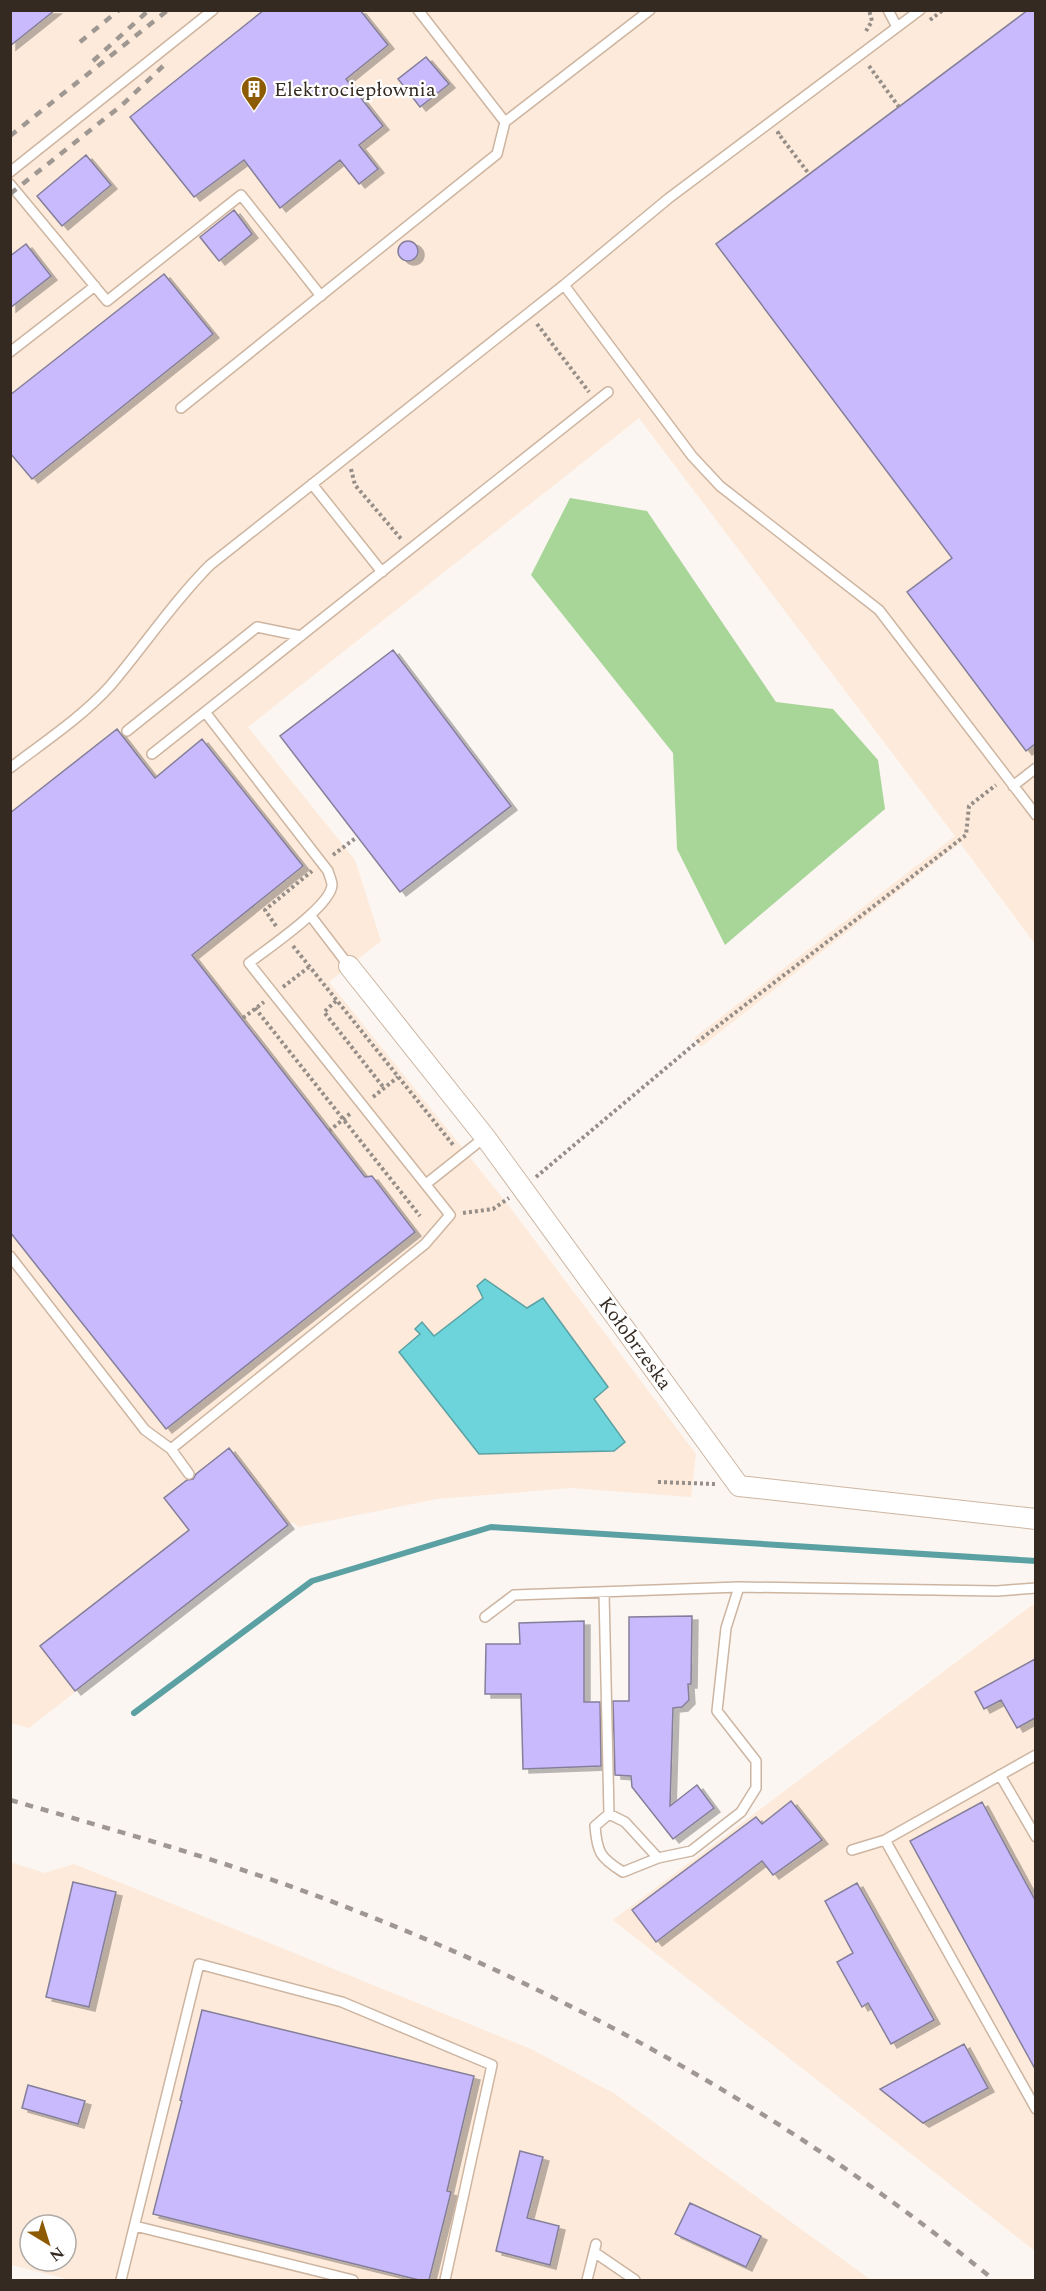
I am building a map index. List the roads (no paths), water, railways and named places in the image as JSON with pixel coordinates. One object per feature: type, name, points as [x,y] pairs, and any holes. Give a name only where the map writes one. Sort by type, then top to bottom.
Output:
[{"type":"street","name":"Kołobrzeska","points":[[349,966],[485,1137],[739,1486],[1035,1519]]},
{"type":"lane","points":[[10,172],[213,10]]},
{"type":"lane","points":[[418,10],[505,122]]},
{"type":"lane","points":[[181,408],[497,154],[505,122],[650,10]]},
{"type":"lane","points":[[888,10],[897,27]]},
{"type":"lane","points":[[10,768],[82,711],[108,687],[210,565],[564,285],[669,198],[920,10]]},
{"type":"lane","points":[[10,184],[107,301],[242,195],[321,296]]},
{"type":"lane","points":[[564,285],[692,456],[720,486],[864,596],[879,610],[1035,815]]},
{"type":"lane","points":[[10,352],[95,286]]},
{"type":"lane","points":[[152,754],[608,392]]},
{"type":"lane","points":[[312,484],[382,572]]},
{"type":"lane","points":[[127,732],[257,627],[301,636]]},
{"type":"lane","points":[[171,1449],[425,1244],[450,1215],[249,963],[310,915],[326,899],[332,885],[328,871],[206,712]]},
{"type":"lane","points":[[1013,786],[1035,768]]},
{"type":"lane","points":[[310,915],[349,966]]},
{"type":"lane","points":[[426,1184],[485,1137]]},
{"type":"lane","points":[[10,1256],[145,1430],[171,1449],[189,1474]]},
{"type":"lane","points":[[609,1814],[595,1826],[596,1843],[605,1861],[623,1872],[658,1858],[691,1851],[741,1812],[751,1800],[756,1788],[756,1761],[717,1711],[726,1628],[740,1587]]},
{"type":"lane","points":[[485,1617],[514,1595],[740,1587],[997,1591],[1035,1588]]},
{"type":"lane","points":[[604,1592],[609,1814]]},
{"type":"lane","points":[[852,1850],[885,1840],[1035,1755]]},
{"type":"lane","points":[[1000,1775],[1035,1838]]},
{"type":"lane","points":[[609,1814],[625,1822],[658,1858]]},
{"type":"lane","points":[[885,1840],[1035,2109]]},
{"type":"lane","points":[[121,2280],[199,1964],[342,2002],[492,2065],[445,2280]]},
{"type":"lane","points":[[135,2226],[353,2280]]},
{"type":"lane","points":[[587,2280],[595,2248],[635,2280]]},
{"type":"water","points":[[485,1279],[527,1308],[543,1298],[608,1387],[594,1399],[625,1442],[614,1451],[479,1454],[399,1352],[420,1334],[415,1329],[422,1322],[434,1336],[483,1298],[477,1286]]},
{"type":"waterway","points":[[134,1713],[312,1581],[491,1527],[1036,1561]]},
{"type":"railway","points":[[80,42],[119,10]]},
{"type":"railway","points":[[93,61],[149,10]]},
{"type":"railway","points":[[10,136],[168,10]]},
{"type":"railway","points":[[10,194],[122,105],[163,66]]},
{"type":"railway","points":[[10,1800],[144,1839],[321,1897],[448,1949],[532,1987],[613,2028],[771,2120],[848,2170],[994,2280]]},
{"type":"place","name":"Elektrociepłownia","points":[[254,112]]}]
